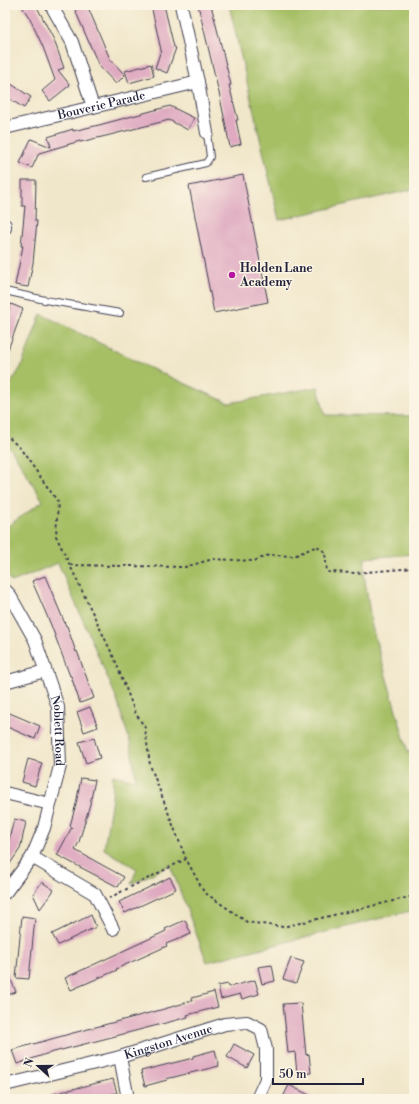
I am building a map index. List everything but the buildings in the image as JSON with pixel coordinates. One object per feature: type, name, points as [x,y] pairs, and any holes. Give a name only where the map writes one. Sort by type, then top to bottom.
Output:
[{"type":"street","points":[[51,5],[72,42],[93,107]]},
{"type":"street","points":[[181,5],[198,82],[207,133]]},
{"type":"street","name":"Bouverie Parade","points":[[5,128],[198,82]]},
{"type":"street","name":"Noblett Road","points":[[5,590],[9,594],[35,640],[58,707],[60,766],[44,828],[32,857],[5,893]]},
{"type":"street","points":[[5,682],[45,671]]},
{"type":"street","points":[[5,793],[50,804]]},
{"type":"street","points":[[32,857],[95,894],[113,929]]},
{"type":"street","name":"Kingston Avenue","points":[[5,1085],[120,1057],[225,1024],[247,1022],[261,1029],[266,1049],[266,1079],[257,1099]]},
{"type":"street","points":[[120,1057],[128,1099]]},
{"type":"lane","points":[[146,177],[206,163],[210,157],[207,133]]},
{"type":"lane","points":[[5,291],[44,300],[120,313]]},
{"type":"path","points":[[5,434],[20,448],[58,502],[56,536],[115,660],[135,712],[145,728],[150,765],[186,859],[204,892],[247,922],[283,927],[414,896]]},
{"type":"path","points":[[70,565],[185,567],[213,559],[254,561],[269,555],[294,556],[317,546],[326,552],[327,572],[355,573],[414,568]]},
{"type":"path","points":[[99,903],[186,859]]},
{"type":"green space","points":[[229,5],[414,5],[414,189],[279,220]]},
{"type":"green space","points":[[41,314],[150,368],[229,403],[318,387],[325,415],[414,416],[414,554],[365,558],[364,574],[372,627],[408,752],[414,751],[414,910],[207,962],[170,865],[131,884],[137,869],[104,849],[112,798],[113,775],[136,780],[130,742],[116,697],[58,563],[12,582],[5,574],[5,528],[43,501],[11,449],[5,444],[5,393],[21,367]]},
{"type":"place","name":"Holden Lane Academy","points":[[232,275]]}]
